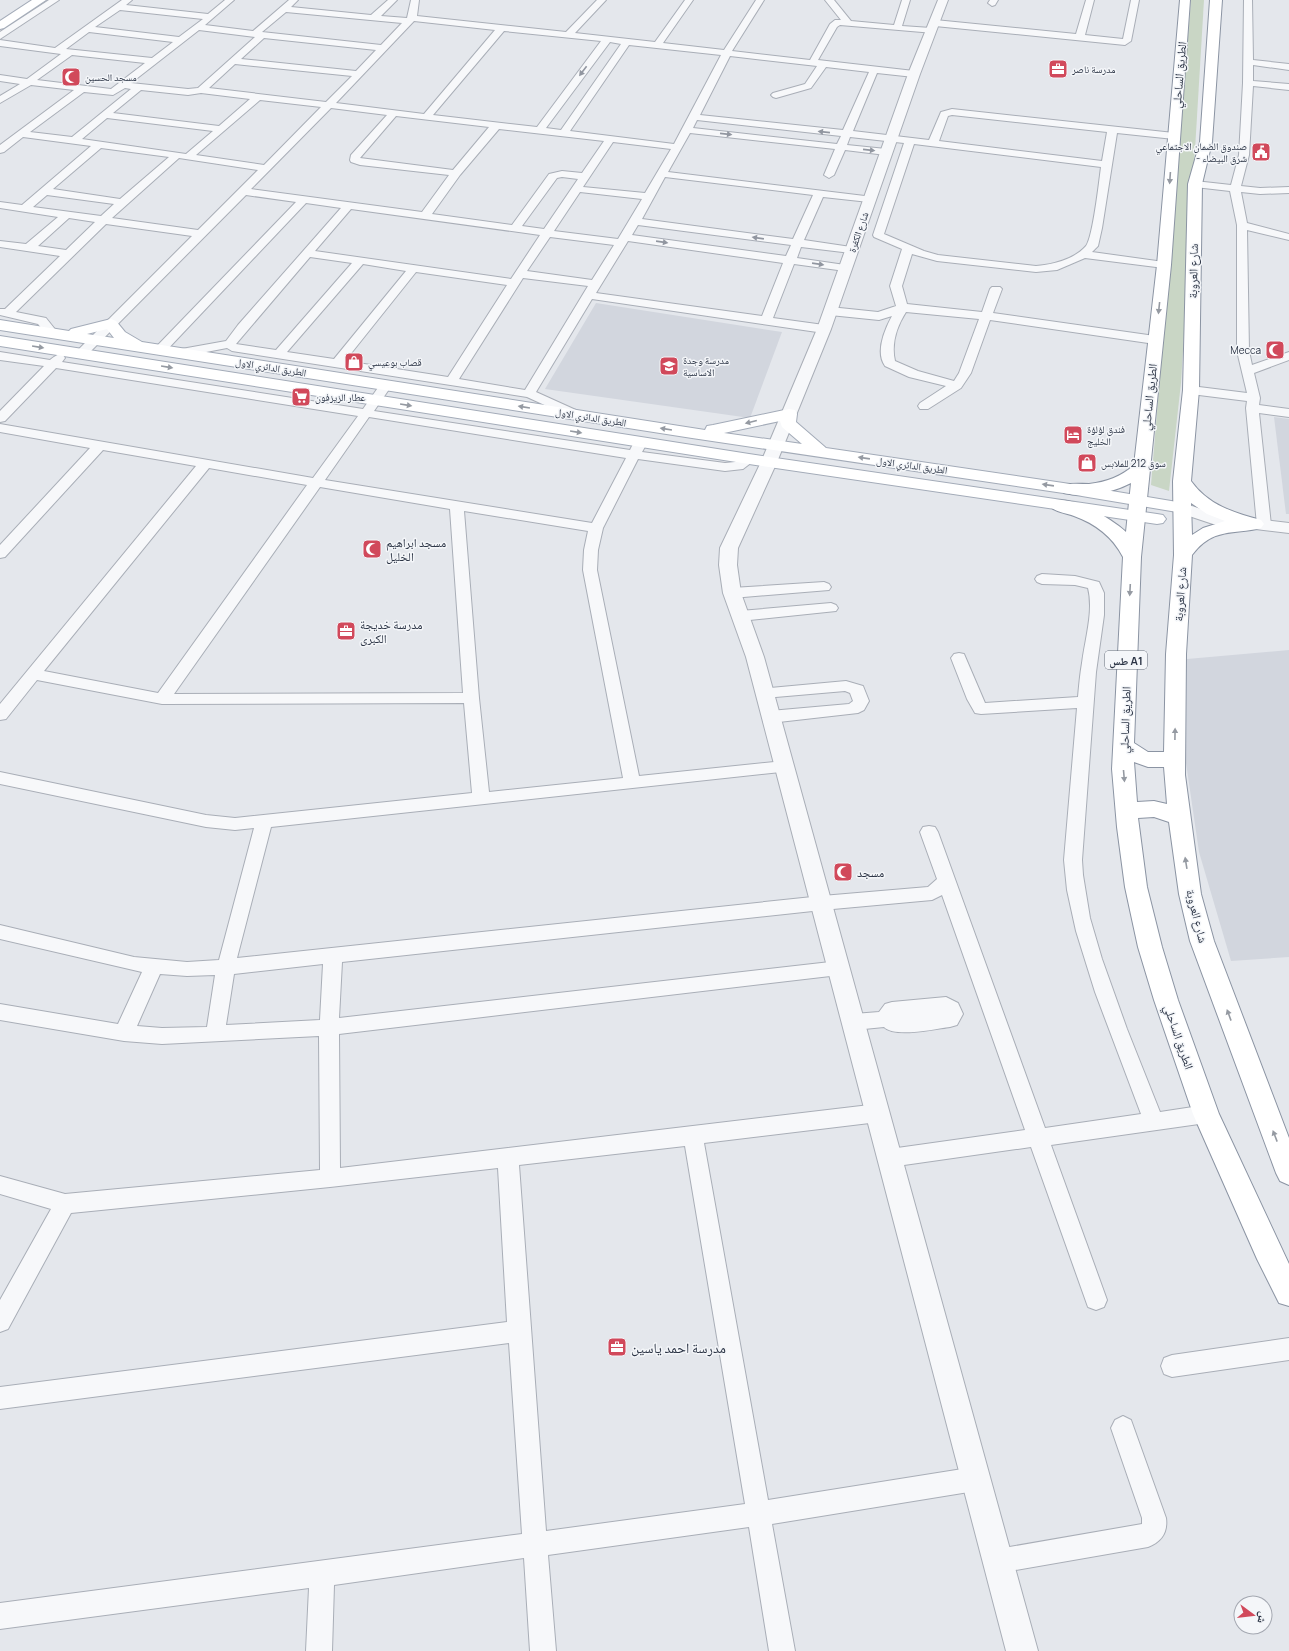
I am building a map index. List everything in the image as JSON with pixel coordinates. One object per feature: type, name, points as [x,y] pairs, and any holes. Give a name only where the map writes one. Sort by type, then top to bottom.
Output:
[{"type":"main road","points":[[0,26],[40,0]]},
{"type":"main road","name":"الطريق الساحلي","points":[[1185,0],[1164,265],[1132,557],[1123,769],[1136,887],[1150,947],[1166,1000],[1206,1114],[1267,1250],[1289,1294]]},
{"type":"main road","name":"شارع العروبة","points":[[1216,0],[1206,142],[1195,184],[1191,390],[1182,481],[1183,555],[1176,654],[1174,775],[1190,894],[1202,941],[1289,1173]]},
{"type":"main road","name":"الطريق الدائري الاول","points":[[3,317],[56,334],[692,432],[765,456],[821,452],[1070,489],[1138,508]]},
{"type":"main road","points":[[56,334],[84,331],[110,324],[120,335],[138,346]]},
{"type":"main road","name":"الطريق الدائري الاول","points":[[0,341],[371,407],[637,448],[765,456],[1058,505],[1138,508],[1183,515]]},
{"type":"main road","points":[[692,432],[723,428],[789,414],[788,423],[821,452]]},
{"type":"main road","points":[[1070,489],[1093,489],[1115,484],[1131,476],[1142,466]]},
{"type":"main road","points":[[1182,481],[1197,500],[1209,508],[1223,515],[1260,525]]},
{"type":"main road","points":[[1058,505],[1088,514],[1112,529],[1128,547],[1132,557]]},
{"type":"main road","points":[[1183,555],[1195,540],[1214,530],[1240,525],[1260,525]]},
{"type":"main road","points":[[1124,746],[1135,755],[1150,760],[1164,760],[1175,757]]},
{"type":"main road","points":[[1127,812],[1135,809],[1155,809],[1180,818]]},
{"type":"street","points":[[0,36],[55,0]]},
{"type":"street","points":[[57,51],[128,0]]},
{"type":"street","points":[[0,78],[113,92],[124,85],[152,61],[198,28],[230,0]]},
{"type":"street","points":[[201,90],[234,60],[283,9],[294,0]]},
{"type":"street","points":[[373,18],[393,0]]},
{"type":"street","points":[[0,418],[53,364],[95,340],[242,191],[330,105],[411,20],[415,0]]},
{"type":"street","points":[[568,35],[602,0]]},
{"type":"street","points":[[657,45],[689,0]]},
{"type":"street","points":[[529,394],[594,284],[635,221],[688,130],[727,52],[760,0]]},
{"type":"street","points":[[829,0],[848,22]]},
{"type":"street","points":[[897,28],[906,0]]},
{"type":"street","name":"شارع الكفرة","points":[[944,0],[927,47],[914,74],[824,328],[789,414],[765,456],[729,548],[728,572],[732,593],[755,657],[770,717],[840,968],[1022,1651]]},
{"type":"street","points":[[1080,38],[1090,0]]},
{"type":"street","points":[[813,62],[833,26],[838,22],[897,28],[933,27],[1125,42],[1128,39],[1135,0]]},
{"type":"street","points":[[1248,0],[1248,83],[1244,155],[1235,188],[1242,224],[1243,351],[1253,403],[1260,525]]},
{"type":"street","points":[[154,11],[162,4]]},
{"type":"street","points":[[118,7],[211,17]]},
{"type":"street","points":[[283,9],[373,18],[502,27],[914,74]]},
{"type":"street","points":[[426,117],[502,27]]},
{"type":"street","points":[[198,28],[383,48]]},
{"type":"street","points":[[86,29],[182,40]]},
{"type":"street","points":[[539,131],[607,40]]},
{"type":"street","points":[[563,134],[626,42]]},
{"type":"street","points":[[0,43],[57,51],[152,61]]},
{"type":"street","points":[[0,100],[29,82],[70,52]]},
{"type":"street","points":[[234,60],[360,74]]},
{"type":"street","points":[[1247,62],[1289,66]]},
{"type":"street","points":[[776,95],[808,86],[824,63]]},
{"type":"street","points":[[829,175],[874,70]]},
{"type":"street","points":[[1248,83],[1289,87]]},
{"type":"street","points":[[124,85],[188,92],[201,90],[677,147]]},
{"type":"street","points":[[74,140],[139,87]]},
{"type":"street","points":[[0,150],[83,88]]},
{"type":"street","points":[[188,157],[258,97]]},
{"type":"street","points":[[933,144],[944,114],[947,112],[1174,136]]},
{"type":"street","points":[[394,113],[355,157],[355,160],[456,173]]},
{"type":"street","points":[[104,115],[222,129]]},
{"type":"street","points":[[694,117],[1107,165]]},
{"type":"street","points":[[424,217],[456,173],[496,126]]},
{"type":"street","points":[[688,130],[886,152]]},
{"type":"street","points":[[858,231],[878,235],[920,253],[937,258],[1036,269],[1052,268],[1064,264],[1084,254],[1092,246],[1097,228],[1112,130]]},
{"type":"street","points":[[20,134],[74,140],[99,145],[266,168]]},
{"type":"street","points":[[452,381],[610,139]]},
{"type":"street","points":[[878,235],[910,141]]},
{"type":"street","points":[[25,208],[99,145]]},
{"type":"street","points":[[3,317],[70,254],[122,202],[177,155]]},
{"type":"street","points":[[514,229],[553,176],[562,174],[585,177]]},
{"type":"street","points":[[662,174],[869,200]]},
{"type":"street","points":[[1195,184],[1269,192],[1289,190]]},
{"type":"street","points":[[577,190],[649,197]]},
{"type":"street","points":[[44,191],[122,202]]},
{"type":"street","points":[[242,191],[514,229],[622,240],[845,268]]},
{"type":"street","points":[[766,320],[797,243],[820,193]]},
{"type":"street","points":[[160,350],[302,200]]},
{"type":"street","points":[[0,205],[201,234]]},
{"type":"street","points":[[180,353],[230,344],[348,206]]},
{"type":"street","points":[[29,248],[67,214]]},
{"type":"street","points":[[635,221],[851,250]]},
{"type":"street","points":[[1242,224],[1289,237]]},
{"type":"street","points":[[0,244],[70,254]]},
{"type":"street","points":[[908,248],[896,286],[902,308],[896,317],[889,339],[887,355],[890,363],[898,368],[957,385]]},
{"type":"street","points":[[307,253],[414,268],[594,284]]},
{"type":"street","points":[[1084,254],[1164,265]]},
{"type":"street","points":[[278,355],[360,261]]},
{"type":"street","points":[[337,363],[414,268]]},
{"type":"street","points":[[924,406],[957,385],[965,373],[996,289]]},
{"type":"street","points":[[588,295],[824,328]]},
{"type":"street","points":[[830,311],[879,316],[902,308],[914,308],[987,316],[1155,340]]},
{"type":"street","points":[[230,344],[236,348],[529,394],[543,399],[573,414]]},
{"type":"street","points":[[0,356],[371,407]]},
{"type":"street","points":[[1247,371],[1289,356]]},
{"type":"street","points":[[162,699],[386,385]]},
{"type":"street","points":[[1191,390],[1253,403],[1289,413]]},
{"type":"street","points":[[0,428],[317,483],[596,528]]},
{"type":"street","points":[[0,554],[100,445]]},
{"type":"street","points":[[632,783],[590,570],[591,550],[596,528],[637,448]]},
{"type":"street","points":[[0,715],[205,464]]},
{"type":"street","points":[[457,505],[471,698],[481,798]]},
{"type":"street","points":[[1183,515],[1289,528]]},
{"type":"street","points":[[1042,580],[1085,581],[1094,585],[1096,590],[1096,616],[1088,670],[1073,860],[1074,884],[1082,927],[1103,990],[1154,1122]]},
{"type":"street","points":[[732,593],[824,587]]},
{"type":"street","points":[[756,592],[764,614]]},
{"type":"street","points":[[740,616],[831,608]]},
{"type":"street","points":[[959,658],[975,699],[981,709],[1086,702]]},
{"type":"street","points":[[33,674],[162,699],[471,698]]},
{"type":"street","points":[[764,692],[846,686],[857,690],[861,701],[858,706],[852,709],[770,717]]},
{"type":"street","points":[[0,778],[206,821],[235,824],[784,767]]},
{"type":"street","points":[[214,1034],[226,967],[264,822]]},
{"type":"street","points":[[929,832],[1096,1300]]},
{"type":"street","points":[[0,932],[134,964],[188,969],[226,967],[822,903],[932,893],[946,882]]},
{"type":"street","points":[[330,1178],[329,1027],[333,956]]},
{"type":"street","points":[[124,1033],[154,966]]},
{"type":"street","points":[[0,1012],[124,1033],[162,1036],[214,1034],[329,1027],[840,968]]},
{"type":"street","points":[[854,1022],[888,1019]]},
{"type":"street","points":[[0,1186],[65,1204],[330,1178],[878,1113]]},
{"type":"street","points":[[890,1158],[1206,1114]]},
{"type":"street","points":[[693,1136],[782,1651]]},
{"type":"street","points":[[508,1158],[534,1545],[543,1651]]},
{"type":"street","points":[[0,1321],[65,1204]]},
{"type":"street","points":[[0,1398],[519,1331]]},
{"type":"street","points":[[1172,1366],[1289,1349]]},
{"type":"street","points":[[998,1561],[1148,1535],[1153,1532],[1155,1526],[1154,1518],[1123,1428]]},
{"type":"street","points":[[0,1616],[322,1574],[758,1514],[975,1479]]},
{"type":"street","points":[[319,1651],[322,1574]]},
{"type":"shaded area","points":[[596,303],[782,332],[750,418],[545,389]]},
{"type":"shaded area","points":[[1274,417],[1289,419],[1289,514],[1286,514]]},
{"type":"shaded area","points":[[1289,650],[1289,957],[1231,961],[1199,852],[1186,763],[1187,659]]},
{"type":"green space","points":[[1191,0],[1204,0],[1181,383],[1169,491],[1151,485]]},
{"type":"place","name":"مدرسة ناصر","points":[[1058,69]]},
{"type":"place","name":"مسجد الحسين","points":[[71,77]]},
{"type":"place","name":"صندوق الضمان الاجتماعي - شرق البيضاء","points":[[1261,152]]},
{"type":"place","name":"Mecca","points":[[1275,350]]},
{"type":"place","name":"قصاب بوعيسي","points":[[354,362]]},
{"type":"place","name":"مدرسة وجدة الاساسية","points":[[669,366]]},
{"type":"place","name":"عطار الزيزفون","points":[[301,397]]},
{"type":"place","name":"فندق لؤلؤة الخليج","points":[[1073,435]]},
{"type":"place","name":"سوق 212 للملابس","points":[[1087,463]]},
{"type":"place","name":"مسجد ابراهيم الخليل","points":[[372,549]]},
{"type":"place","name":"مدرسة خديجة الكبرى","points":[[346,631]]},
{"type":"place","name":"مسجد","points":[[843,872]]},
{"type":"place","name":"مدرسة احمد ياسين","points":[[617,1347]]}]
